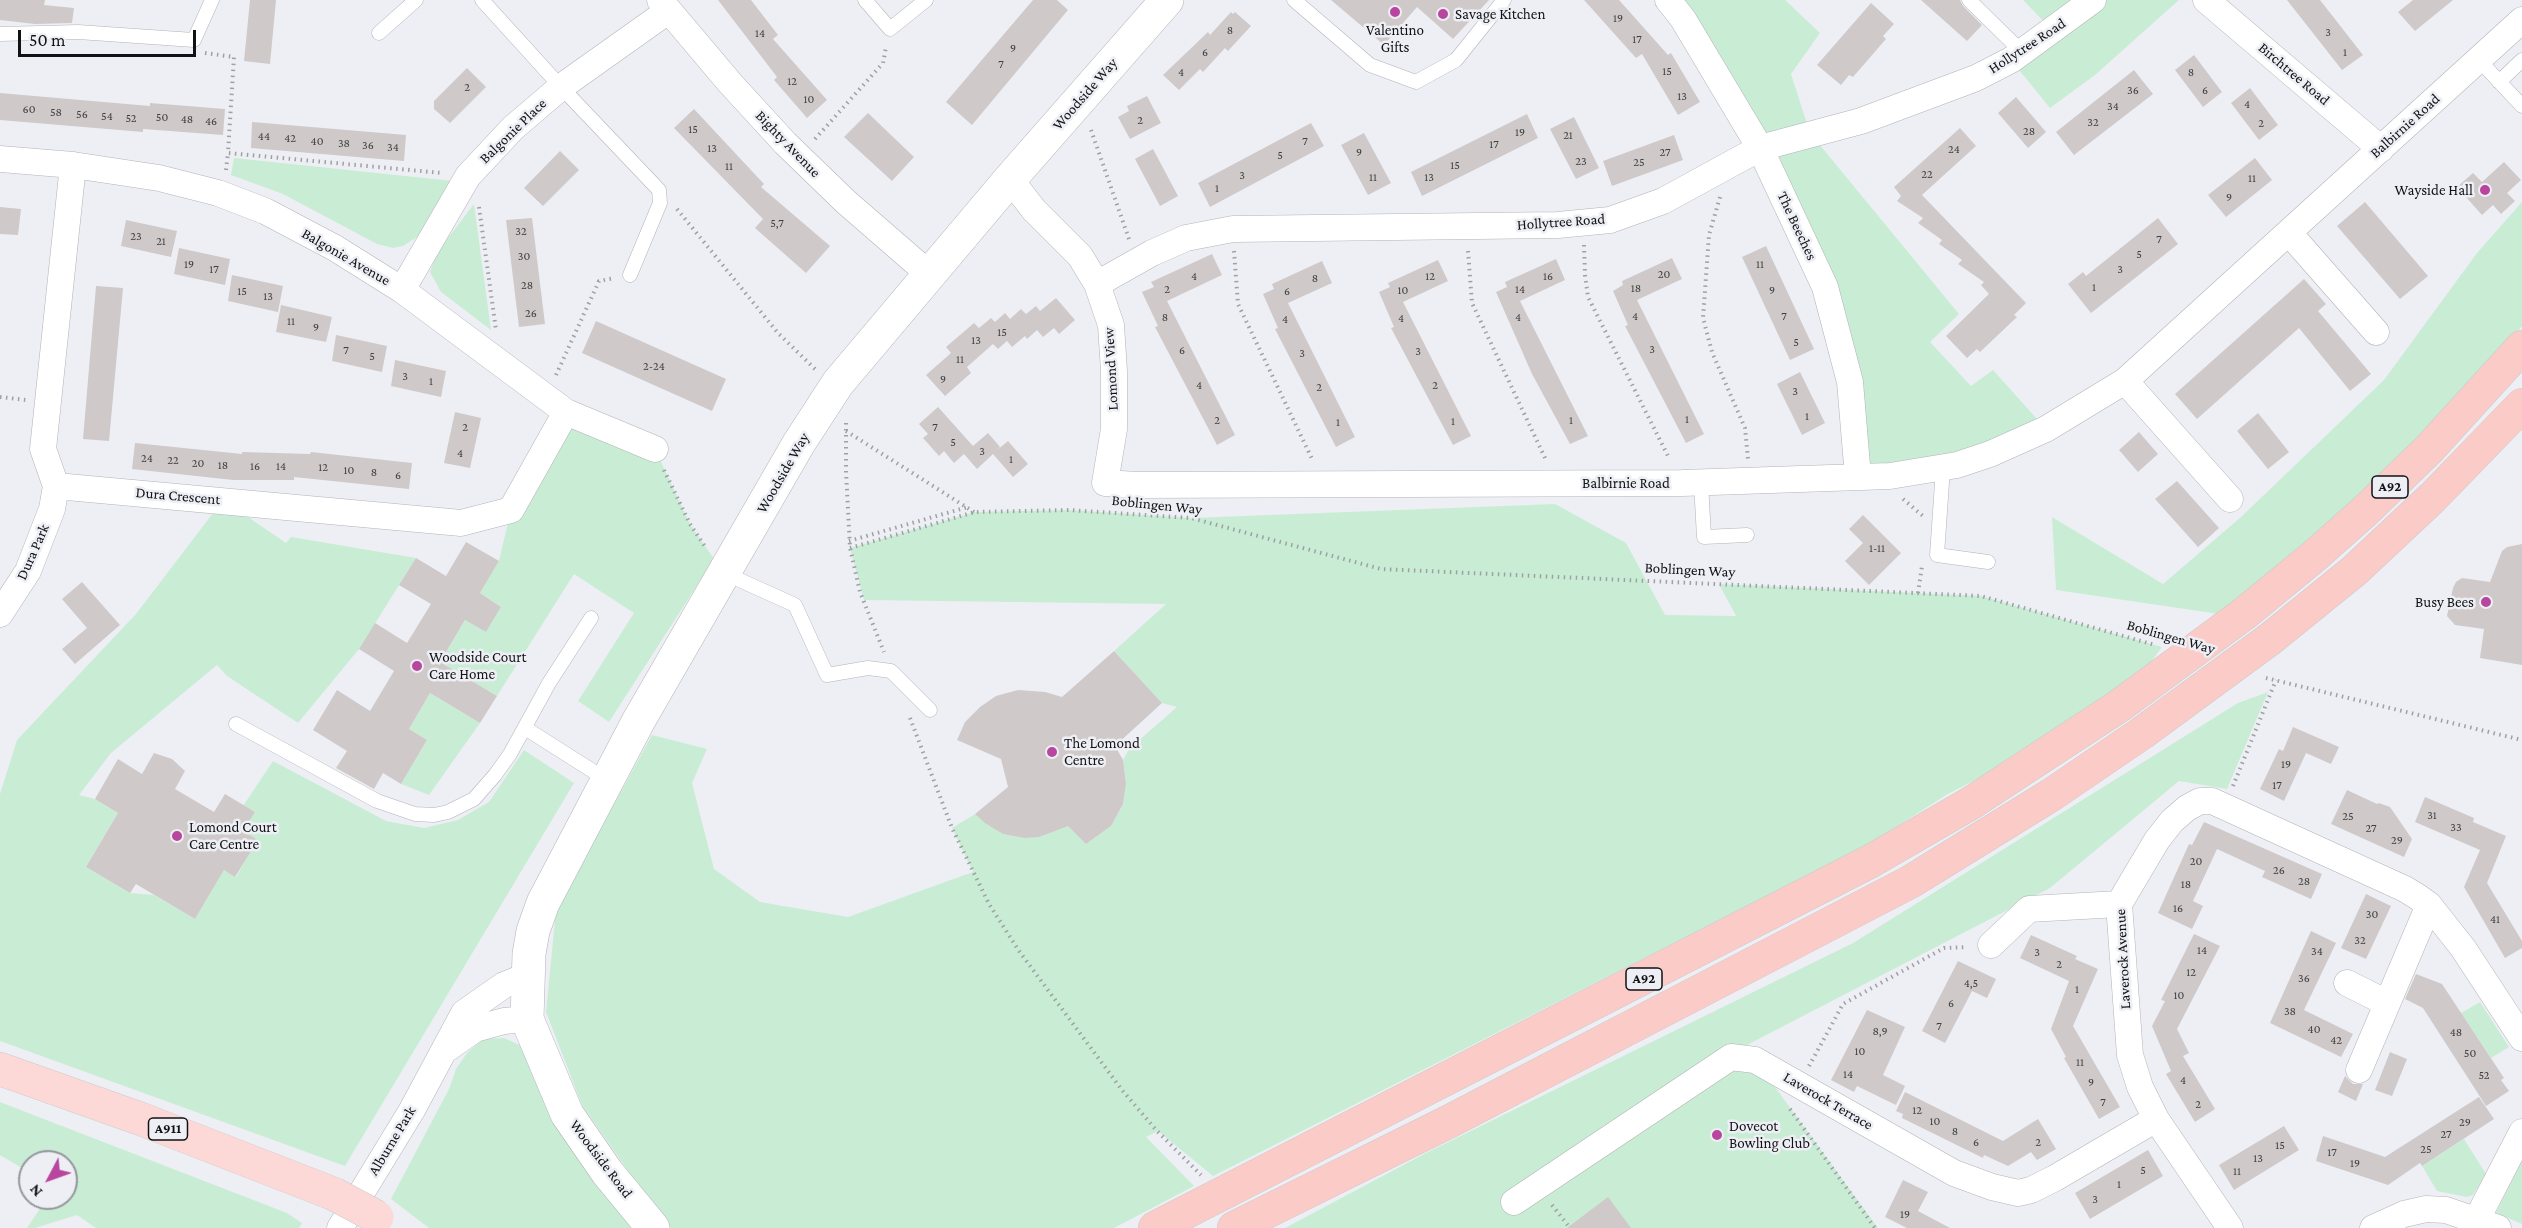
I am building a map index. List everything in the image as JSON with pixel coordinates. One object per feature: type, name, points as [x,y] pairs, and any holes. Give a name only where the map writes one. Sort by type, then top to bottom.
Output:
[{"type":"highway","name":"A92","points":[[1155,1228],[1871,861],[1971,803],[2120,706],[2245,613],[2313,558],[2429,449],[2522,347]]},
{"type":"highway","name":"A92","points":[[1234,1228],[1449,1121],[1910,882],[2051,795],[2142,733],[2270,639],[2354,571],[2425,505],[2522,405]]},
{"type":"main road","name":"A911","points":[[0,1069],[183,1134],[334,1194],[385,1223]]},
{"type":"street","name":"Woodside Way","points":[[527,1019],[529,954],[533,931],[543,903],[607,780],[799,443],[838,383],[1010,179],[1167,0]]},
{"type":"street","name":"The Beeches","points":[[1668,0],[1683,19],[1760,148],[1825,287],[1850,382],[1868,477]]},
{"type":"street","name":"Hollytree Road","points":[[1097,284],[1137,261],[1186,238],[1233,229],[1466,226],[1610,220],[1663,201],[1760,148],[1901,108],[1976,78],[2022,52],[2093,0]]},
{"type":"street","name":"Birchtree Road","points":[[2206,0],[2381,149]]},
{"type":"street","name":"Balgonie Place","points":[[402,290],[468,176],[513,128],[664,6]]},
{"type":"street","name":"Bighty Avenue","points":[[664,6],[730,83],[800,157],[846,202],[929,274]]},
{"type":"street","name":"Balbirnie Road","points":[[1105,483],[1136,485],[1691,483],[1868,477],[1943,468],[1990,454],[2046,429],[2125,381],[2522,20]]},
{"type":"street","name":"Balgonie Avenue","points":[[0,159],[73,165],[159,178],[221,194],[265,211],[336,248],[402,290],[566,412],[655,449]]},
{"type":"street","points":[[56,486],[43,448],[73,165]]},
{"type":"street","name":"Lomond View","points":[[1010,179],[1034,210],[1080,256],[1097,284],[1111,325],[1114,429],[1105,483]]},
{"type":"street","points":[[2289,233],[2376,332]]},
{"type":"street","points":[[2125,381],[2230,499]]},
{"type":"street","name":"Dura Crescent","points":[[56,486],[461,523],[511,510],[566,412]]},
{"type":"street","name":"Dura Park","points":[[0,614],[28,571],[52,509],[56,486]]},
{"type":"street","name":"Laverock Avenue","points":[[2230,1228],[2156,1119],[2140,1088],[2130,1055],[2119,904],[2157,840],[2172,821],[2187,808],[2200,801],[2212,801],[2225,806],[2405,889],[2429,905],[2463,948],[2522,1038]]},
{"type":"street","points":[[1991,945],[2029,909],[2119,904]]},
{"type":"street","points":[[2360,1070],[2429,905]]},
{"type":"street","name":"Alburne Park","points":[[340,1228],[412,1110],[464,1013],[504,985],[528,975]]},
{"type":"street","points":[[2347,983],[2388,1004]]},
{"type":"street","name":"Alburne Park","points":[[443,1052],[476,1029],[527,1019]]},
{"type":"street","name":"Woodside Road","points":[[527,1019],[567,1114],[608,1172],[653,1228]]},
{"type":"street","name":"Laverock Terrace","points":[[1514,1202],[1731,1057],[1755,1060],[1794,1096],[1954,1173],[1992,1187],[2018,1193],[2055,1179],[2156,1119]]},
{"type":"street","points":[[2373,1228],[2404,1214],[2426,1209],[2446,1210],[2488,1223],[2522,1132]]},
{"type":"lane","points":[[0,34],[78,32],[194,40],[212,0]]},
{"type":"lane","points":[[379,33],[416,0]]},
{"type":"lane","points":[[482,0],[658,190],[660,203],[630,275]]},
{"type":"lane","points":[[865,0],[890,29],[926,0]]},
{"type":"lane","points":[[1294,0],[1370,65],[1416,82],[1456,60],[1504,0]]},
{"type":"lane","points":[[1969,0],[2022,52]]},
{"type":"lane","points":[[2479,60],[2522,106]]},
{"type":"lane","points":[[2499,82],[2522,60]]},
{"type":"lane","points":[[1943,468],[1937,555],[1988,562]]},
{"type":"lane","points":[[1691,483],[1704,537],[1747,535]]},
{"type":"lane","points":[[724,573],[795,605],[826,675],[868,668],[891,671],[930,710]]},
{"type":"lane","points":[[236,724],[377,801],[415,814],[434,815],[448,812],[474,799],[510,754],[549,683],[591,618]]},
{"type":"lane","points":[[525,728],[607,780]]},
{"type":"path","points":[[800,157],[883,63],[890,29]]},
{"type":"path","points":[[194,40],[201,53],[234,57],[228,153],[221,194]]},
{"type":"path","points":[[1088,120],[1137,261]]},
{"type":"path","points":[[228,153],[468,176],[477,197],[500,362]]},
{"type":"path","points":[[1729,165],[1709,235],[1703,318],[1712,352],[1745,428],[1749,481]]},
{"type":"path","points":[[658,190],[778,333],[817,372],[838,383],[847,394],[849,541],[860,592],[952,828],[989,904],[1019,951],[1122,1090],[1157,1131],[1206,1180]]},
{"type":"path","points":[[1583,222],[1588,297],[1691,483]]},
{"type":"path","points":[[1466,226],[1472,303],[1557,483]]},
{"type":"path","points":[[1233,229],[1238,304],[1324,483]]},
{"type":"path","points":[[546,397],[599,281],[630,275]]},
{"type":"path","points":[[846,431],[975,512]]},
{"type":"path","points":[[655,449],[690,524],[724,573]]},
{"type":"path","points":[[1868,477],[1928,520]]},
{"type":"path","points":[[849,541],[968,507]]},
{"type":"path","name":"Boblingen Way","points":[[850,548],[975,512],[1069,510],[1191,518],[1381,569],[1981,596],[2162,647]]},
{"type":"path","points":[[1918,593],[1922,562]]},
{"type":"path","points":[[2264,677],[2522,740]]},
{"type":"path","points":[[2225,806],[2276,680]]},
{"type":"path","points":[[1875,1228],[1794,1096],[1843,1004],[1944,948],[1991,945]]},
{"type":"green space","points":[[1668,0],[1785,0],[1820,33],[1791,74],[1810,133],[1959,314],[1930,342],[1971,386],[1993,370],[2046,429],[1990,454],[1858,477],[1825,287]]},
{"type":"green space","points":[[2023,0],[2179,0],[2095,75],[2050,108],[2011,60],[2053,31]]},
{"type":"green space","points":[[234,158],[453,181],[453,185],[417,237],[403,246],[393,248],[377,244],[283,194],[231,175]]},
{"type":"green space","points":[[2522,202],[2522,326],[2482,377],[2328,534],[2226,615],[2056,590],[2052,517],[2163,584],[2241,517],[2384,380],[2477,253]]},
{"type":"green space","points":[[474,204],[491,330],[441,292],[430,272],[438,251]]},
{"type":"green space","points":[[566,412],[655,449],[690,524],[714,559],[609,722],[578,701],[634,613],[574,574],[497,696],[440,662],[465,620],[486,632],[501,607],[480,593],[499,561],[511,510]]},
{"type":"green space","points":[[223,500],[286,543],[291,537],[416,558],[359,649],[298,723],[227,676],[217,665],[111,753],[79,795],[95,799],[118,813],[86,867],[130,893],[154,895],[195,919],[224,870],[236,877],[257,840],[243,831],[255,812],[243,806],[273,761],[386,821],[424,828],[458,820],[489,802],[524,750],[574,783],[345,1166],[0,1041],[0,794],[17,740],[136,614]]},
{"type":"green space","points":[[1555,504],[1626,543],[1665,615],[1736,616],[1719,584],[1981,596],[2162,647],[2119,706],[1946,795],[1868,845],[1213,1176],[1158,1131],[1146,1137],[1194,1186],[1114,1228],[668,1228],[582,1105],[546,1012],[556,910],[652,735],[707,749],[692,783],[714,869],[760,902],[848,917],[973,872],[952,828],[975,814],[1003,834],[1024,838],[1066,823],[1086,844],[1111,826],[1123,804],[1126,784],[1123,760],[1129,749],[1177,707],[1162,703],[1114,651],[1166,604],[864,600],[850,548],[975,512],[1069,510],[1191,518]]},
{"type":"green space","points":[[2268,692],[2227,789],[2179,781],[2050,888],[1745,1046],[1878,1228],[1285,1228],[1426,1153],[1853,943],[2238,703]]},
{"type":"green space","points":[[430,693],[480,723],[429,795],[401,784],[427,740],[409,729]]},
{"type":"green space","points":[[2480,1002],[2509,1047],[2491,1058],[2461,1013]]},
{"type":"green space","points":[[504,1038],[522,1046],[635,1228],[429,1228],[391,1199],[449,1089],[456,1069],[467,1053],[483,1039]]},
{"type":"green space","points":[[0,1102],[287,1213],[302,1223],[299,1228],[96,1228],[77,1215],[35,1228],[27,1228],[39,1210],[78,1210],[78,1150],[18,1150],[18,1166],[0,1155]]},
{"type":"green space","points":[[2464,1139],[2486,1174],[2473,1195],[2467,1197],[2437,1191],[2422,1166]]},
{"type":"green space","points":[[2522,1161],[2522,1224],[2496,1213]]},
{"type":"building","points":[[0,0],[45,0],[44,5],[74,8],[72,23],[35,24],[0,20]]},
{"type":"building","points":[[250,0],[276,0],[270,64],[244,61]]},
{"type":"building","points":[[718,0],[751,0],[778,35],[773,39],[827,100],[807,118],[774,80],[777,77]]},
{"type":"building","points":[[1033,0],[1057,0],[1068,10],[972,125],[946,102]]},
{"type":"building","points":[[1331,0],[1489,0],[1453,39],[1417,7],[1384,45]]},
{"type":"building","points":[[1584,0],[1619,0],[1668,55],[1671,53],[1700,102],[1678,115],[1642,54],[1636,58]]},
{"type":"building","points":[[1921,0],[1960,0],[1982,25],[1967,41]]},
{"type":"building","points":[[2287,0],[2320,0],[2363,55],[2342,70]]},
{"type":"building","points":[[2413,0],[2453,0],[2415,31],[2398,12]]},
{"type":"building","points":[[1871,3],[1894,24],[1883,36],[1886,39],[1853,77],[1849,75],[1841,85],[1817,65]]},
{"type":"building","points":[[1231,12],[1233,14],[1235,12],[1251,26],[1228,51],[1225,48],[1203,72],[1200,69],[1179,90],[1163,75],[1208,32],[1210,35]]},
{"type":"building","points":[[2194,55],[2222,92],[2203,107],[2175,70]]},
{"type":"building","points":[[467,68],[486,87],[450,123],[434,109],[434,101]]},
{"type":"building","points":[[2134,70],[2153,94],[2074,155],[2056,132]]},
{"type":"building","points":[[2250,88],[2278,125],[2259,140],[2231,103]]},
{"type":"building","points":[[0,93],[150,106],[150,103],[225,109],[223,135],[143,129],[143,132],[0,120]]},
{"type":"building","points":[[1147,96],[1161,123],[1130,139],[1118,117],[1129,111],[1127,106]]},
{"type":"building","points":[[2016,97],[2046,132],[2028,148],[1998,113]]},
{"type":"building","points":[[694,109],[764,184],[761,187],[830,246],[806,273],[755,228],[763,219],[674,128]]},
{"type":"building","points":[[868,113],[914,157],[892,181],[844,137]]},
{"type":"building","points":[[1527,114],[1538,138],[1422,196],[1411,172]]},
{"type":"building","points":[[1574,117],[1599,168],[1576,179],[1550,129]]},
{"type":"building","points":[[252,122],[406,135],[404,161],[251,148]]},
{"type":"building","points":[[1311,123],[1324,146],[1210,207],[1198,183]]},
{"type":"building","points":[[1960,128],[1976,146],[1922,195],[2026,303],[2014,315],[2017,317],[1980,352],[1977,349],[1967,358],[1946,336],[1989,294],[1981,285],[1984,282],[1958,264],[1962,260],[1939,244],[1942,240],[1918,223],[1923,218],[1897,201],[1901,196],[1894,187]]},
{"type":"building","points":[[1364,133],[1391,183],[1368,195],[1341,145]]},
{"type":"building","points":[[1674,135],[1683,160],[1612,186],[1603,161]]},
{"type":"building","points":[[1153,149],[1178,196],[1160,206],[1135,159]]},
{"type":"building","points":[[560,151],[579,170],[543,206],[524,188]]},
{"type":"building","points":[[2255,158],[2272,180],[2226,217],[2208,195]]},
{"type":"building","name":"Wayside Hall","points":[[2504,162],[2521,180],[2507,193],[2515,201],[2501,214],[2493,205],[2482,215],[2457,187],[2473,173],[2482,182]]},
{"type":"building","points":[[2365,202],[2428,276],[2400,299],[2337,226]]},
{"type":"building","points":[[0,207],[21,209],[18,235],[0,234]]},
{"type":"building","points":[[532,218],[545,324],[519,327],[506,220]]},
{"type":"building","points":[[2158,218],[2178,244],[2091,313],[2068,284],[2083,272],[2086,276]]},
{"type":"building","points":[[126,220],[177,231],[171,257],[121,246]]},
{"type":"building","points":[[1766,246],[1814,349],[1790,360],[1742,257]]},
{"type":"building","points":[[179,248],[230,259],[225,285],[174,274]]},
{"type":"building","points":[[1212,254],[1222,275],[1167,301],[1235,435],[1217,445],[1155,327],[1158,326],[1142,292],[1154,287],[1151,282]]},
{"type":"building","points":[[1672,258],[1682,279],[1637,300],[1704,434],[1686,443],[1625,326],[1628,325],[1613,291],[1623,285],[1622,281]]},
{"type":"building","points":[[1556,259],[1565,280],[1520,301],[1588,436],[1570,444],[1532,374],[1496,292],[1507,287],[1505,282]]},
{"type":"building","points":[[1438,260],[1448,281],[1403,302],[1471,436],[1453,445],[1391,328],[1394,327],[1379,292],[1390,287],[1388,283]]},
{"type":"building","points":[[1322,261],[1332,283],[1288,303],[1355,437],[1336,447],[1275,329],[1278,328],[1263,294],[1274,289],[1272,284]]},
{"type":"building","points":[[232,275],[283,286],[278,312],[228,301]]},
{"type":"building","points":[[2304,279],[2326,304],[2318,311],[2371,374],[2350,391],[2299,328],[2197,419],[2175,394]]},
{"type":"building","points":[[96,286],[123,288],[109,441],[83,439]]},
{"type":"building","points":[[1056,298],[1075,320],[1059,334],[1054,328],[1043,337],[1037,330],[1027,339],[1025,336],[1012,347],[1007,341],[998,349],[993,344],[967,367],[971,373],[945,396],[926,375],[951,353],[946,347],[974,323],[979,328],[991,318],[995,322],[1005,313],[1010,319],[1021,309],[1026,314],[1036,306],[1040,311]]},
{"type":"building","points":[[281,305],[332,317],[326,342],[276,332]]},
{"type":"building","points":[[596,321],[726,379],[712,411],[582,353]]},
{"type":"building","points":[[336,335],[387,346],[382,372],[332,361]]},
{"type":"building","points":[[395,360],[446,371],[441,397],[391,386]]},
{"type":"building","points":[[1800,372],[1825,423],[1802,435],[1777,384]]},
{"type":"building","points":[[938,407],[973,446],[988,433],[1000,447],[996,451],[1008,441],[1028,464],[1013,477],[993,454],[977,469],[964,454],[954,463],[944,451],[939,456],[923,438],[928,434],[919,424]]},
{"type":"building","points":[[455,412],[481,418],[470,468],[444,463]]},
{"type":"building","points":[[2258,413],[2289,452],[2268,469],[2237,431]]},
{"type":"building","points":[[2139,432],[2158,454],[2138,472],[2119,450]]},
{"type":"building","points":[[135,443],[242,454],[242,452],[310,454],[311,452],[412,463],[409,489],[294,477],[294,480],[233,480],[132,469]]},
{"type":"building","points":[[2177,481],[2219,528],[2198,547],[2155,499]]},
{"type":"building","points":[[1863,515],[1901,553],[1869,585],[1845,561],[1863,543],[1849,529]]},
{"type":"building","name":"Woodside Court Care Home","points":[[466,542],[499,561],[480,593],[501,607],[486,632],[465,620],[440,662],[497,696],[480,723],[430,693],[409,729],[427,740],[401,784],[383,773],[374,789],[336,768],[347,751],[313,730],[337,690],[370,711],[394,671],[359,649],[375,623],[407,643],[431,604],[399,585],[416,558],[446,576]]},
{"type":"building","name":"Busy Bees","points":[[2522,544],[2522,665],[2480,658],[2484,629],[2455,625],[2447,616],[2453,588],[2462,578],[2490,582],[2502,551],[2507,547]]},
{"type":"building","points":[[82,582],[120,625],[75,664],[62,649],[87,628],[62,599]]},
{"type":"building","name":"The Lomond Centre","points":[[1114,651],[1162,703],[1115,746],[1123,760],[1126,784],[1123,804],[1111,826],[1086,844],[1068,826],[1039,837],[1024,838],[1003,834],[985,823],[975,814],[1008,787],[1001,759],[957,740],[965,722],[980,707],[996,696],[1018,690],[1045,692],[1062,697]]},
{"type":"building","points":[[2293,727],[2339,747],[2331,764],[2306,753],[2284,801],[2260,789],[2279,749],[2283,751]]},
{"type":"building","name":"Lomond Court Care Centre","points":[[154,753],[172,759],[185,771],[175,789],[214,812],[225,794],[255,812],[243,831],[258,840],[235,877],[224,870],[195,919],[136,884],[130,893],[86,867],[118,813],[95,799],[118,759],[142,774]]},
{"type":"building","points":[[2347,790],[2377,804],[2390,807],[2412,839],[2404,857],[2331,824]]},
{"type":"building","points":[[2425,797],[2474,818],[2473,822],[2506,836],[2487,883],[2522,941],[2522,948],[2505,958],[2464,887],[2480,850],[2415,822]]},
{"type":"building","points":[[2204,822],[2322,874],[2311,899],[2262,877],[2265,871],[2217,849],[2193,901],[2203,906],[2192,929],[2158,913],[2189,844],[2192,845]]},
{"type":"building","points":[[2366,894],[2391,906],[2366,959],[2341,948]]},
{"type":"building","points":[[2311,931],[2336,943],[2304,1010],[2353,1034],[2341,1057],[2270,1023]]},
{"type":"building","points":[[2194,934],[2220,946],[2177,1029],[2189,1053],[2183,1056],[2215,1109],[2195,1122],[2166,1074],[2171,1071],[2152,1026],[2165,1001],[2161,1000]]},
{"type":"building","points":[[2031,935],[2077,956],[2075,959],[2098,969],[2073,1026],[2120,1107],[2099,1119],[2064,1058],[2066,1057],[2051,1029],[2069,981],[2020,958]]},
{"type":"building","points":[[1958,961],[1996,979],[1987,998],[1972,991],[1945,1043],[1922,1031]]},
{"type":"building","points":[[2416,974],[2442,984],[2504,1078],[2501,1080],[2509,1091],[2486,1106],[2423,1008],[2405,999]]},
{"type":"building","points":[[1867,1010],[1905,1027],[1883,1075],[1905,1086],[1896,1105],[1857,1086],[1854,1092],[1831,1080]]},
{"type":"building","points":[[2390,1052],[2407,1059],[2392,1096],[2375,1090]]},
{"type":"building","points":[[2345,1076],[2353,1084],[2363,1084],[2356,1101],[2338,1092]]},
{"type":"building","points":[[1905,1092],[2003,1141],[2038,1119],[2056,1149],[2037,1160],[2031,1152],[2008,1166],[1984,1155],[1983,1158],[1902,1118],[1903,1114],[1896,1111]]},
{"type":"building","points":[[2479,1097],[2494,1119],[2422,1166],[2420,1163],[2388,1185],[2316,1161],[2323,1136],[2385,1157]]},
{"type":"building","points":[[2284,1126],[2299,1150],[2234,1190],[2219,1165]]},
{"type":"building","points":[[2148,1150],[2163,1176],[2090,1219],[2075,1193]]},
{"type":"building","points":[[1903,1180],[1928,1192],[1918,1211],[1950,1228],[1907,1228],[1885,1217]]},
{"type":"building","points":[[1608,1197],[1631,1228],[1567,1228]]},
{"type":"place","name":"Valentino Gifts","points":[[1395,12]]},
{"type":"place","name":"Savage Kitchen","points":[[1443,14]]},
{"type":"place","name":"Wayside Hall","points":[[2485,190]]},
{"type":"place","name":"Busy Bees","points":[[2486,602]]},
{"type":"place","name":"Woodside Court Care Home","points":[[417,666]]},
{"type":"place","name":"The Lomond Centre","points":[[1052,752]]},
{"type":"place","name":"Lomond Court Care Centre","points":[[177,836]]},
{"type":"place","name":"Dovecot Bowling Club","points":[[1717,1135]]}]
